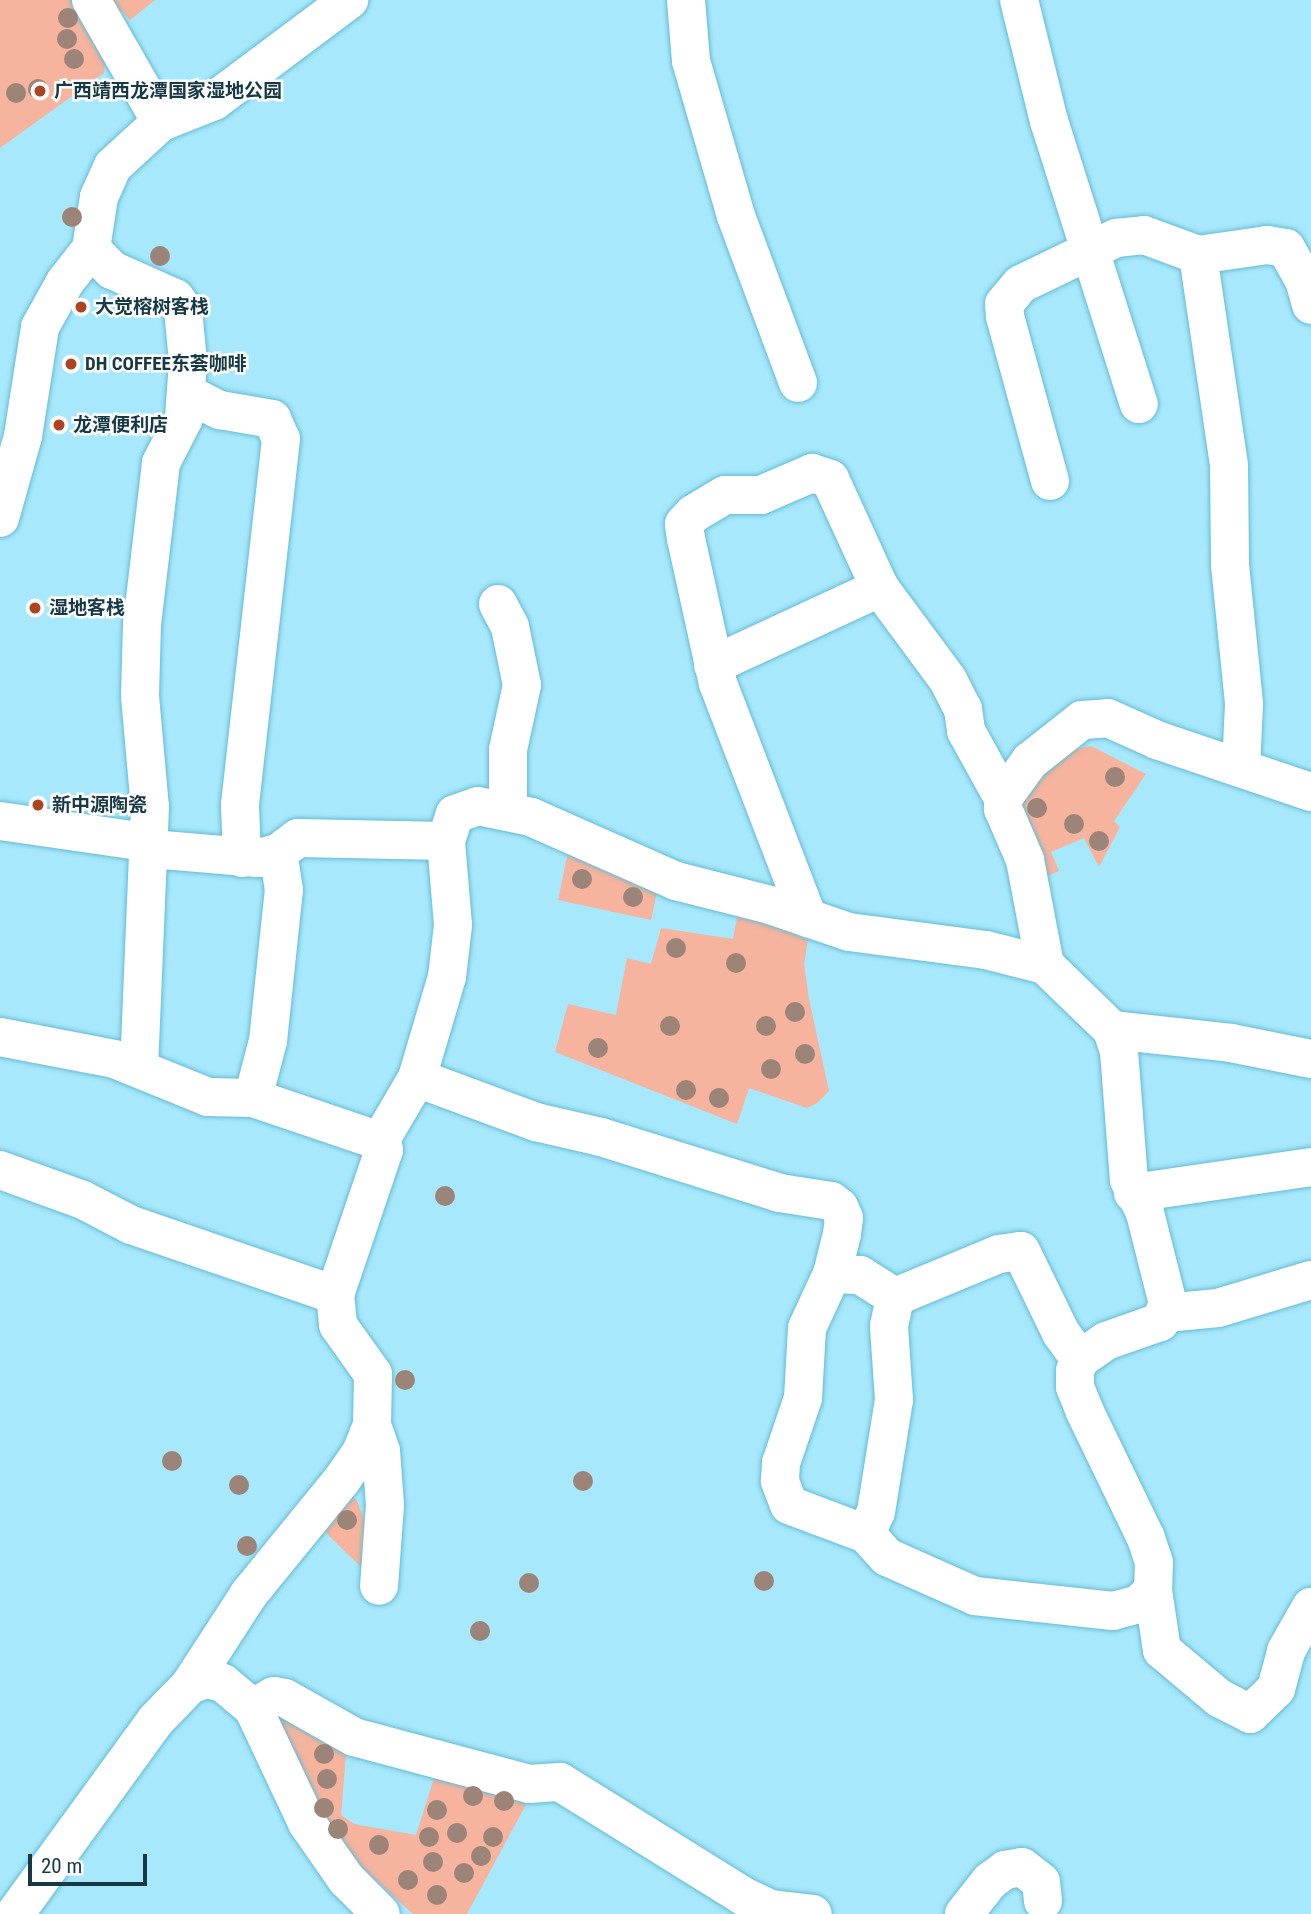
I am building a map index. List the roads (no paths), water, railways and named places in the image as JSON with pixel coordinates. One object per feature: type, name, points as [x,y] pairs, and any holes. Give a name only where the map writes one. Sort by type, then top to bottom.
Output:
[{"type":"street","points":[[91,0],[161,122]]},
{"type":"street","points":[[0,518],[23,436],[40,327],[65,282],[91,249],[99,197],[113,166],[161,122],[214,102],[349,0]]},
{"type":"street","points":[[686,0],[691,61],[736,216],[798,383]]},
{"type":"street","points":[[1018,0],[1049,121],[1094,249],[1139,404]]},
{"type":"street","points":[[1050,481],[1009,339],[1004,304],[1021,284],[1128,234],[1144,235],[1198,255],[1267,245],[1286,248],[1304,279],[1311,305]]},
{"type":"street","points":[[91,249],[111,270],[175,298],[183,309],[188,394],[184,418],[161,463],[142,624],[140,696],[149,772],[139,1067]]},
{"type":"street","points":[[1198,255],[1229,466],[1230,565],[1244,704],[1241,768]]},
{"type":"street","points":[[188,394],[220,410],[272,419],[281,439],[240,805],[260,855],[284,890],[268,1041],[253,1098]]},
{"type":"street","points":[[808,918],[737,744],[712,665],[684,524],[725,495],[761,495],[821,472],[836,489],[880,588],[948,680],[963,709],[966,731],[1003,799],[1003,809],[1025,860],[1045,965]]},
{"type":"street","points":[[712,665],[880,588]]},
{"type":"street","points":[[498,604],[510,627],[522,685],[508,750],[508,810]]},
{"type":"street","points":[[1003,799],[1016,776],[1050,743],[1083,720],[1096,717],[1311,792]]},
{"type":"street","points":[[380,1141],[417,1078],[436,1024],[447,977],[453,925],[446,841],[455,814],[463,808],[508,810],[676,881],[849,932],[986,950],[1045,965],[1112,1030],[1119,1051],[1133,1193],[1153,1239],[1167,1312],[1160,1322],[1106,1341],[1080,1359],[1075,1387],[1146,1538],[1154,1563],[1153,1590],[1162,1650],[1219,1698],[1250,1714],[1276,1689],[1286,1651],[1311,1606]]},
{"type":"street","points":[[0,821],[148,845],[260,855],[298,838],[446,841]]},
{"type":"street","points":[[1112,1030],[1231,1042],[1311,1059]]},
{"type":"street","points":[[0,1037],[76,1049],[139,1067],[208,1097],[253,1098],[380,1141],[384,1150],[380,1169],[335,1295],[338,1325],[373,1374],[372,1424],[381,1451],[385,1505],[379,1586]]},
{"type":"street","points":[[417,1078],[451,1094],[555,1128],[601,1137],[654,1157],[780,1194],[831,1201],[844,1218],[832,1274],[807,1328],[803,1398],[780,1481],[789,1505],[866,1534],[887,1557],[953,1589],[998,1601],[1113,1611],[1139,1604],[1153,1590]]},
{"type":"street","points":[[1133,1193],[1311,1167]]},
{"type":"street","points":[[0,1170],[83,1200],[131,1225],[335,1295]]},
{"type":"street","points":[[895,1297],[999,1254],[1021,1251],[1061,1333],[1080,1359]]},
{"type":"street","points":[[832,1274],[860,1275],[895,1297]]},
{"type":"street","points":[[1167,1312],[1218,1308],[1311,1280]]},
{"type":"street","points":[[866,1534],[874,1522],[894,1400],[889,1326],[895,1297]]},
{"type":"street","points":[[15,1914],[149,1729],[190,1685],[249,1594],[341,1481],[360,1454],[372,1424]]},
{"type":"street","points":[[190,1685],[206,1679],[223,1683],[253,1709],[307,1823],[346,1879],[381,1914]]},
{"type":"street","points":[[253,1709],[274,1696],[285,1698],[354,1737],[417,1751],[529,1784],[560,1782],[743,1896],[771,1909],[813,1914]]},
{"type":"street","points":[[964,1914],[990,1881],[1005,1870],[1022,1867],[1041,1882],[1043,1901]]},
{"type":"place","name":"广西靖西龙潭国家湿地公园","points":[[40,91]]},
{"type":"place","name":"大觉榕树客栈","points":[[81,307]]},
{"type":"place","name":"DH COFFEE东荟咖啡","points":[[71,364]]},
{"type":"place","name":"龙潭便利店","points":[[59,425]]},
{"type":"place","name":"湿地客栈","points":[[35,608]]},
{"type":"place","name":"新中源陶瓷","points":[[38,805]]}]
